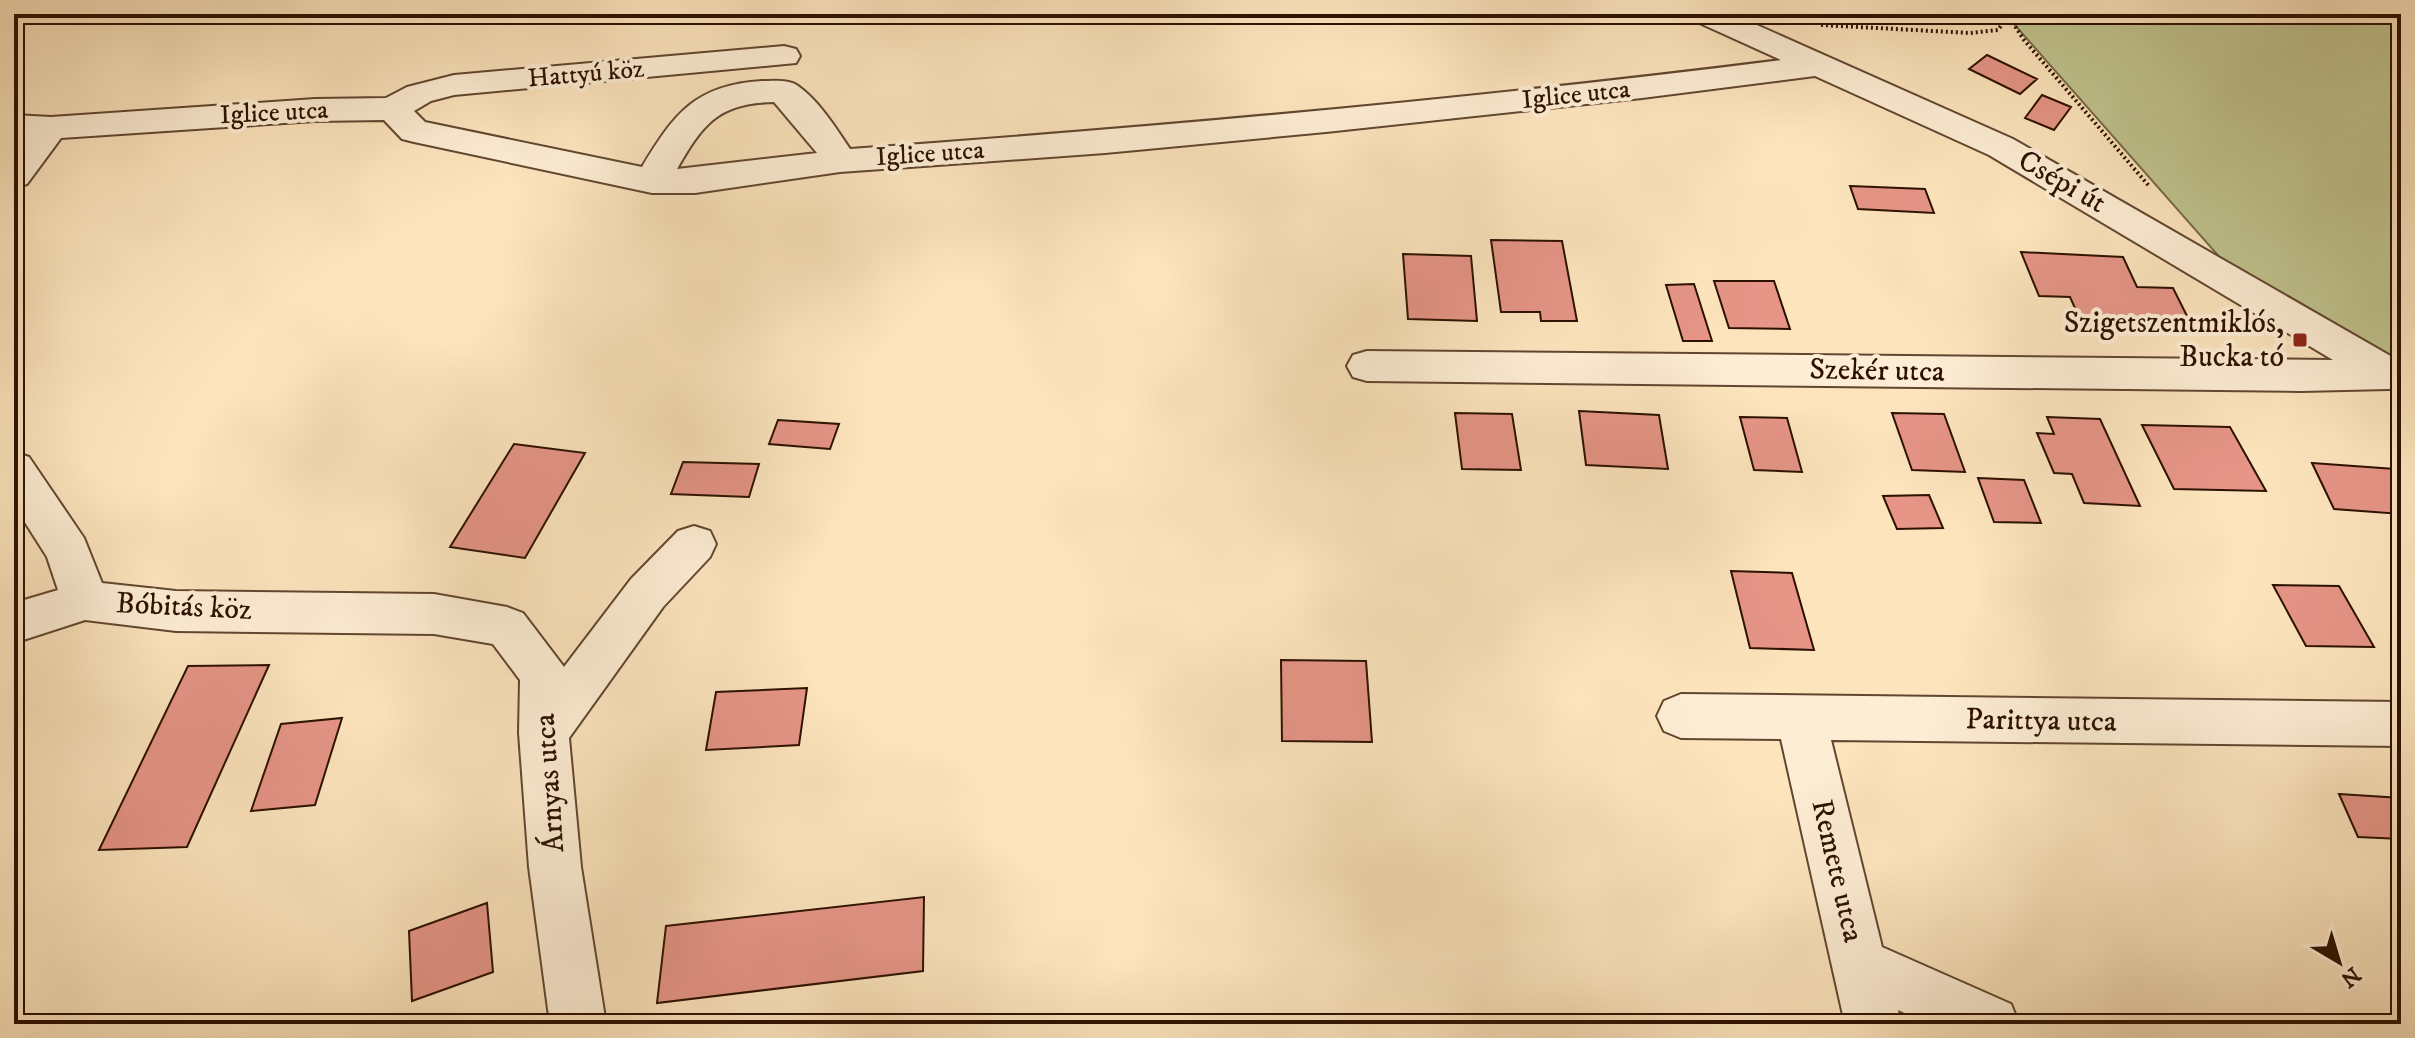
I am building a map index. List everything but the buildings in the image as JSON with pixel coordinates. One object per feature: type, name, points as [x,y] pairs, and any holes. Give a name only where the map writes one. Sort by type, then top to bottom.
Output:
[{"type":"street","name":"Csépi út","points":[[1706,14],[2001,147],[2394,378]]},
{"type":"street","name":"Hattyú köz","points":[[393,109],[419,94],[454,85],[784,56]]},
{"type":"street","name":"Iglice utca","points":[[14,126],[51,128],[300,111],[393,109],[414,131],[652,181],[695,181],[840,161],[1105,142],[1310,123],[1626,90],[1822,65]]},
{"type":"street","points":[[652,181],[698,112],[723,99],[769,91],[785,92],[822,134],[840,161]]},
{"type":"street","points":[[14,176],[51,128]]},
{"type":"street","name":"Szekér utca","points":[[1367,366],[2394,378]]},
{"type":"street","name":"Bóbitás köz","points":[[14,469],[68,551],[85,601],[176,611],[434,614]]},
{"type":"street","points":[[544,733],[647,593],[694,544]]},
{"type":"street","points":[[14,623],[85,601]]},
{"type":"street","name":"Árnyas utca","points":[[434,614],[507,627],[544,675],[544,733],[555,867],[578,1024]]},
{"type":"street","name":"Parittya utca","points":[[1681,716],[2401,724]]},
{"type":"street","name":"Remete utca","points":[[1801,718],[1873,1024]]},
{"type":"street","points":[[1858,964],[1991,1024]]},
{"type":"path","points":[[1755,35],[1806,24],[1970,33],[1998,30],[2006,15],[2150,186]]},
{"type":"green space","points":[[2005,14],[2401,14],[2401,367],[2223,261]]},
{"type":"place","name":"Szigetszentmiklós, Bucka tó","points":[[2300,340]]}]
